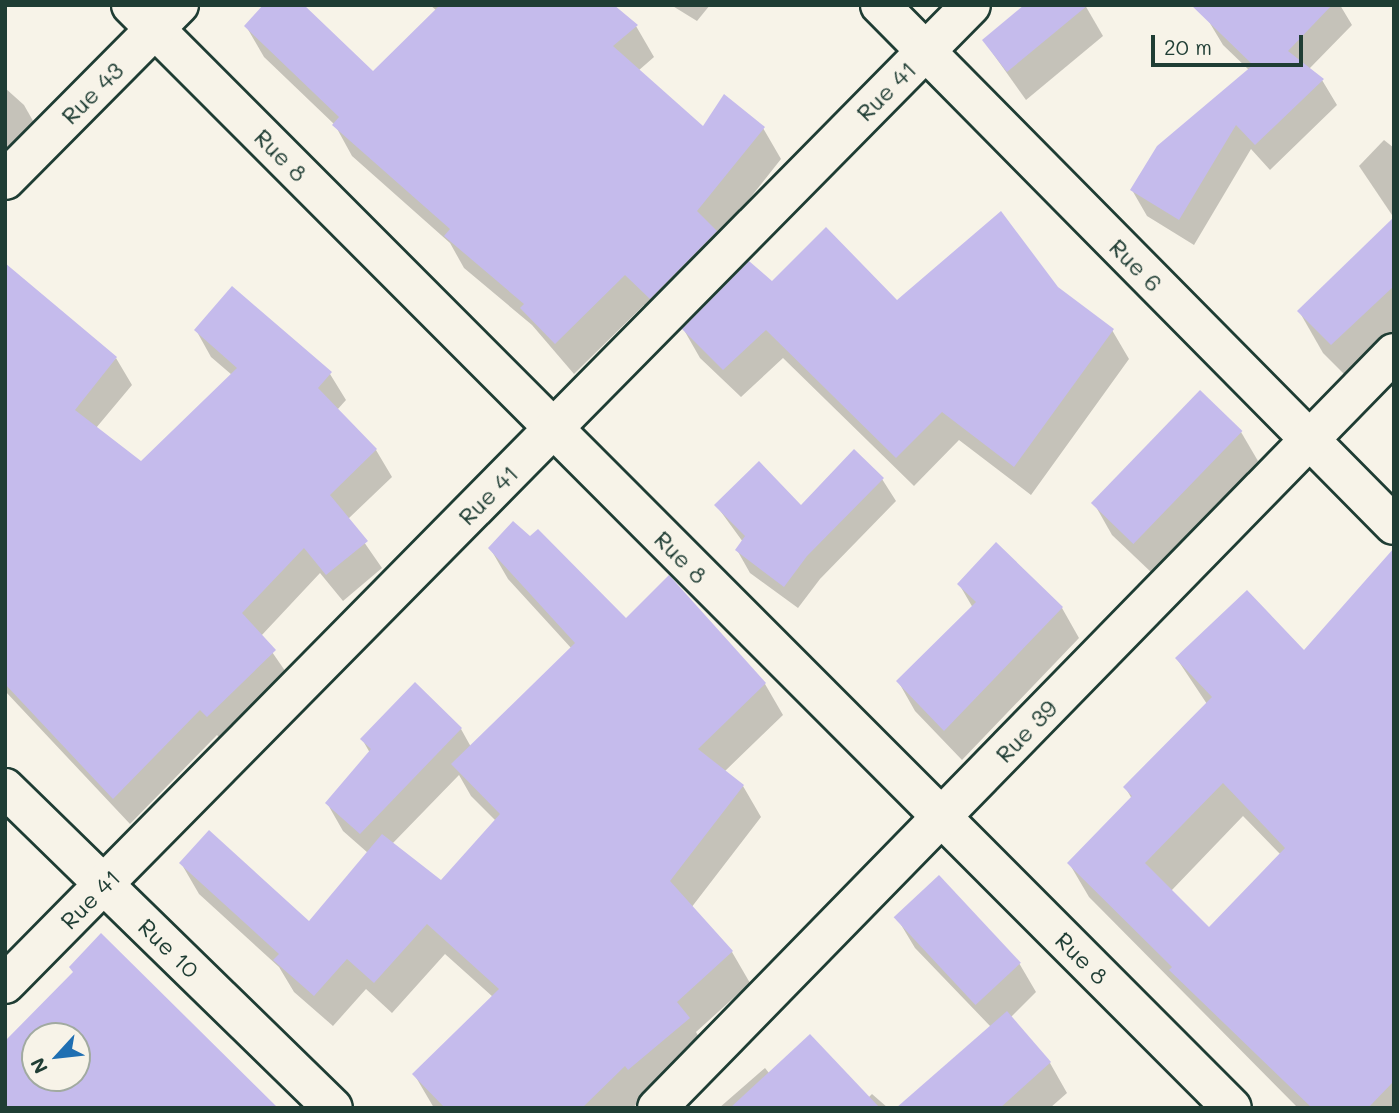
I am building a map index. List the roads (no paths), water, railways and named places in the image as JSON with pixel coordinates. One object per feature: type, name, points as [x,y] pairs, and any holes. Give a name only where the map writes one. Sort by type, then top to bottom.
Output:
[{"type":"street","name":"Rue 6","points":[[880,5],[1394,525]]},
{"type":"street","name":"Rue 41","points":[[5,984],[971,5]]},
{"type":"street","name":"Rue 43","points":[[5,180],[155,13]]},
{"type":"street","name":"Rue 8","points":[[155,13],[553,429],[1232,1108]]},
{"type":"street","name":"Rue 39","points":[[657,1108],[1394,353]]},
{"type":"street","name":"Rue 10","points":[[5,788],[333,1108]]}]
